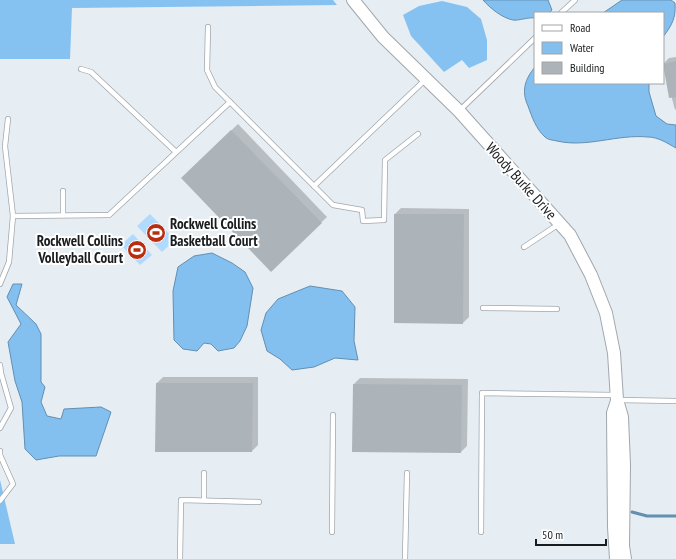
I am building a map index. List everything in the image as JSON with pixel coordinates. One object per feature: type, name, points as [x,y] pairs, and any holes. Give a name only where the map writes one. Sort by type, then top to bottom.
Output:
[{"type":"street","name":"Woody Burke Drive","points":[[353,0],[383,37],[458,111],[560,224],[570,236],[588,268],[606,313],[614,353],[617,398],[622,417],[624,465],[623,546],[625,559]]},
{"type":"street","name":"Woody Burke Drive","points":[[616,559],[614,527],[613,413],[617,398]]},
{"type":"lane","points":[[562,12],[575,0]]},
{"type":"lane","points":[[208,27],[207,70],[215,87],[333,205],[362,210],[363,221],[384,220],[385,160],[418,134]]},
{"type":"lane","points":[[458,111],[534,39]]},
{"type":"lane","points":[[81,69],[91,72],[176,152]]},
{"type":"lane","points":[[314,186],[426,79]]},
{"type":"lane","points":[[13,216],[109,215],[230,102]]},
{"type":"lane","points":[[0,284],[9,262],[13,216],[4,146],[8,119]]},
{"type":"lane","points":[[62,215],[63,191]]},
{"type":"lane","points":[[524,248],[560,224]]},
{"type":"lane","points":[[483,308],[556,309]]},
{"type":"lane","points":[[0,365],[11,408],[0,428]]},
{"type":"lane","points":[[481,532],[482,393],[676,401]]},
{"type":"lane","points":[[332,532],[333,415]]},
{"type":"lane","points":[[0,451],[0,455],[13,484],[0,501]]},
{"type":"lane","points":[[204,472],[204,500]]},
{"type":"lane","points":[[405,559],[407,473]]},
{"type":"lane","points":[[180,559],[181,500],[259,502]]},
{"type":"shaded area","points":[[0,0],[333,0],[337,5],[72,8],[70,59],[0,59]]},
{"type":"shaded area","points":[[442,1],[467,7],[481,19],[487,40],[487,60],[469,68],[462,60],[444,72],[411,36],[403,15],[419,6]]},
{"type":"shaded area","name":"Rockwell Collins Basketball Court","points":[[150,214],[175,240],[162,252],[137,226]]},
{"type":"shaded area","name":"Rockwell Collins Volleyball Court","points":[[133,234],[152,255],[140,265],[121,245]]},
{"type":"shaded area","points":[[0,480],[15,544],[0,544]]},
{"type":"water","points":[[483,0],[548,0],[552,10],[550,12],[534,12],[534,18],[513,20],[496,12]]},
{"type":"water","points":[[622,0],[671,0],[675,3],[673,21],[664,36],[664,12],[604,12]]},
{"type":"water","points":[[534,68],[534,84],[649,84],[649,92],[656,116],[667,124],[676,125],[676,148],[652,137],[625,137],[580,143],[568,143],[546,138],[535,123],[526,101],[525,85]]},
{"type":"water","points":[[212,253],[232,263],[245,272],[253,288],[247,326],[240,341],[234,348],[218,351],[211,344],[204,343],[197,351],[183,349],[174,340],[173,291],[178,267],[194,256]]},
{"type":"water","points":[[13,284],[22,284],[16,305],[36,324],[41,334],[41,382],[45,387],[41,402],[47,416],[61,419],[64,409],[101,407],[111,412],[96,456],[59,456],[36,460],[25,449],[22,402],[15,381],[8,342],[21,324],[7,297]]},
{"type":"water","points":[[310,286],[342,291],[355,307],[354,341],[358,360],[335,358],[314,367],[292,370],[280,359],[267,351],[261,330],[266,313],[278,299]]},
{"type":"building","points":[[676,61],[676,97],[669,98],[664,64]]},
{"type":"building","points":[[231,130],[322,223],[271,272],[181,178]]},
{"type":"building","points":[[394,214],[464,214],[463,324],[394,323]]},
{"type":"building","points":[[156,383],[253,383],[252,452],[155,452]]},
{"type":"building","points":[[353,384],[462,385],[461,453],[352,452]]},
{"type":"waterway","points":[[632,512],[647,516],[676,516]]},
{"type":"place","name":"Rockwell Collins Basketball Court","points":[[156,233]]},
{"type":"place","name":"Rockwell Collins Volleyball Court","points":[[137,250]]}]
